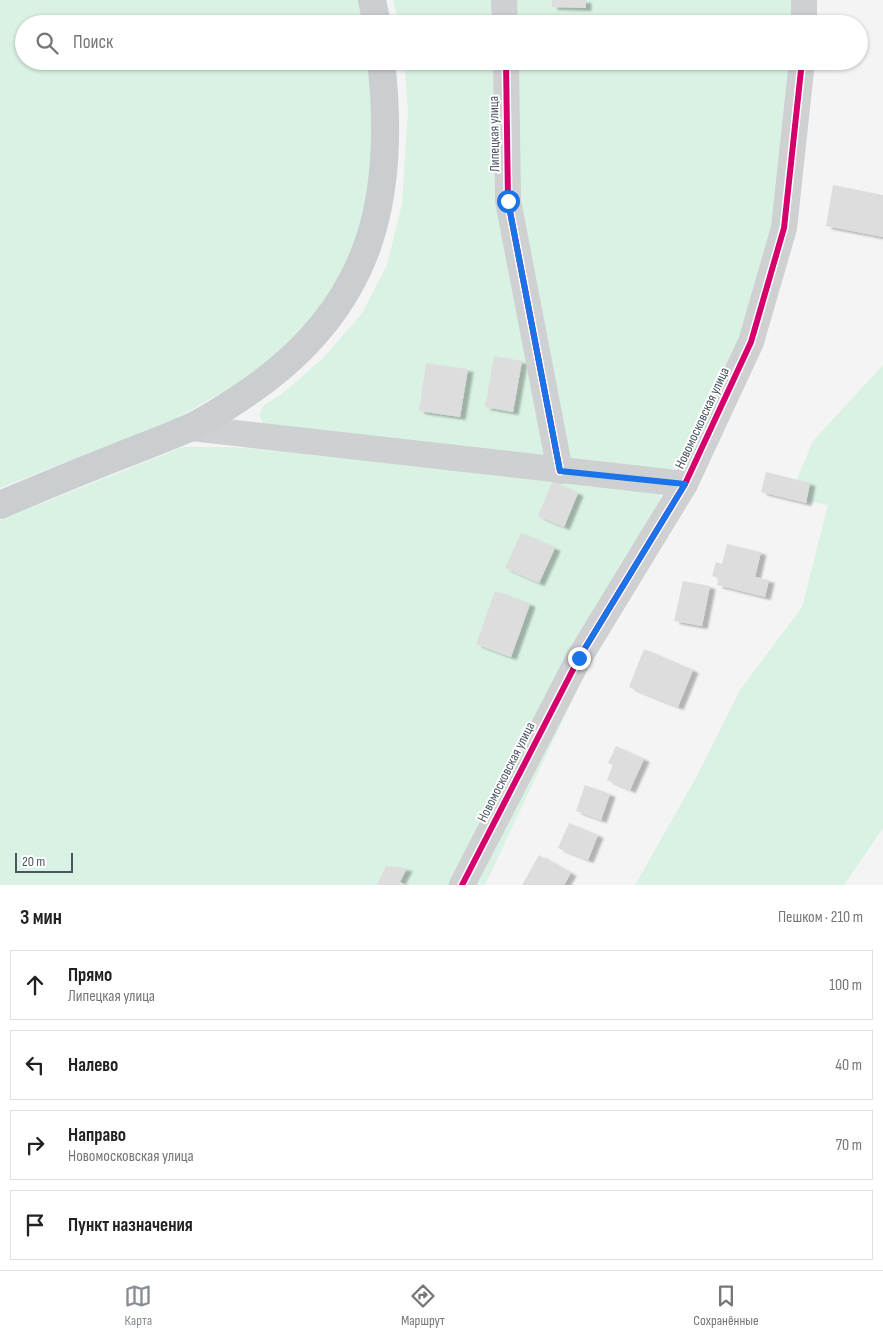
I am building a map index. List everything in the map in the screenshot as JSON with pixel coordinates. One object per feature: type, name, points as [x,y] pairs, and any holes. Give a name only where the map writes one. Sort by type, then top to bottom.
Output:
[{"type":"main road","points":[[372,0],[375,15]]},
{"type":"main road","points":[[0,505],[191,428],[268,378],[290,360],[322,328],[348,290],[363,260],[373,231],[383,182],[386,136],[382,70]]},
{"type":"street","points":[[504,0],[505,15]]},
{"type":"street","points":[[804,0],[804,15]]},
{"type":"street","name":"Липецкая улица","points":[[506,70],[508,201],[560,471]]},
{"type":"street","name":"Новомосковская улица","points":[[462,885],[579,658],[685,484],[751,342],[784,228],[801,70]]},
{"type":"street","points":[[191,428],[685,484]]},
{"type":"green space","points":[[0,0],[365,0],[367,15],[15,15],[15,70],[373,70],[376,102],[370,215],[337,295],[272,364],[175,419],[0,488]]},
{"type":"green space","points":[[393,0],[803,0],[803,15],[397,15]]},
{"type":"green space","points":[[405,70],[800,70],[784,226],[690,460],[676,468],[655,471],[656,490],[661,501],[660,514],[485,885],[0,885],[0,520],[183,447],[228,447],[549,470],[263,425],[259,414],[264,405],[283,393],[322,359],[361,315],[387,265],[402,204],[408,111]]},
{"type":"green space","points":[[883,365],[883,828],[844,885],[635,885],[698,774],[740,690],[802,607],[828,505],[789,498],[813,441]]},
{"type":"building","points":[[552,0],[586,0],[586,8],[552,7]]},
{"type":"building","points":[[833,185],[883,195],[883,237],[826,226]]},
{"type":"building","points":[[494,356],[522,361],[513,412],[485,407]]},
{"type":"building","points":[[426,363],[468,369],[460,417],[419,411]]},
{"type":"building","points":[[766,472],[810,483],[806,503],[761,492]]},
{"type":"building","points":[[552,482],[578,493],[564,527],[538,516]]},
{"type":"building","points":[[521,533],[555,548],[539,583],[505,568]]},
{"type":"building","points":[[727,544],[761,552],[755,577],[769,580],[765,597],[717,585],[719,578],[712,576],[716,562],[722,564]]},
{"type":"building","points":[[683,581],[710,586],[702,626],[674,621]]},
{"type":"building","points":[[495,591],[530,604],[511,657],[476,644]]},
{"type":"building","points":[[644,649],[693,670],[678,707],[629,687]]},
{"type":"building","points":[[616,746],[644,759],[630,790],[607,780],[613,765],[608,763]]},
{"type":"building","points":[[585,785],[610,794],[601,820],[576,811]]},
{"type":"building","points":[[569,823],[598,835],[588,860],[558,848]]},
{"type":"building","points":[[539,855],[571,873],[564,885],[522,885]]},
{"type":"building","points":[[386,866],[407,868],[400,882],[406,885],[377,885]]},
{"type":"cycle path","points":[[506,70],[508,201],[560,471]]},
{"type":"cycle path","points":[[462,885],[579,658],[685,484],[751,342],[784,228],[801,70]]},
{"type":"route","points":[[508,201],[560,471],[685,484],[579,658]]}]
